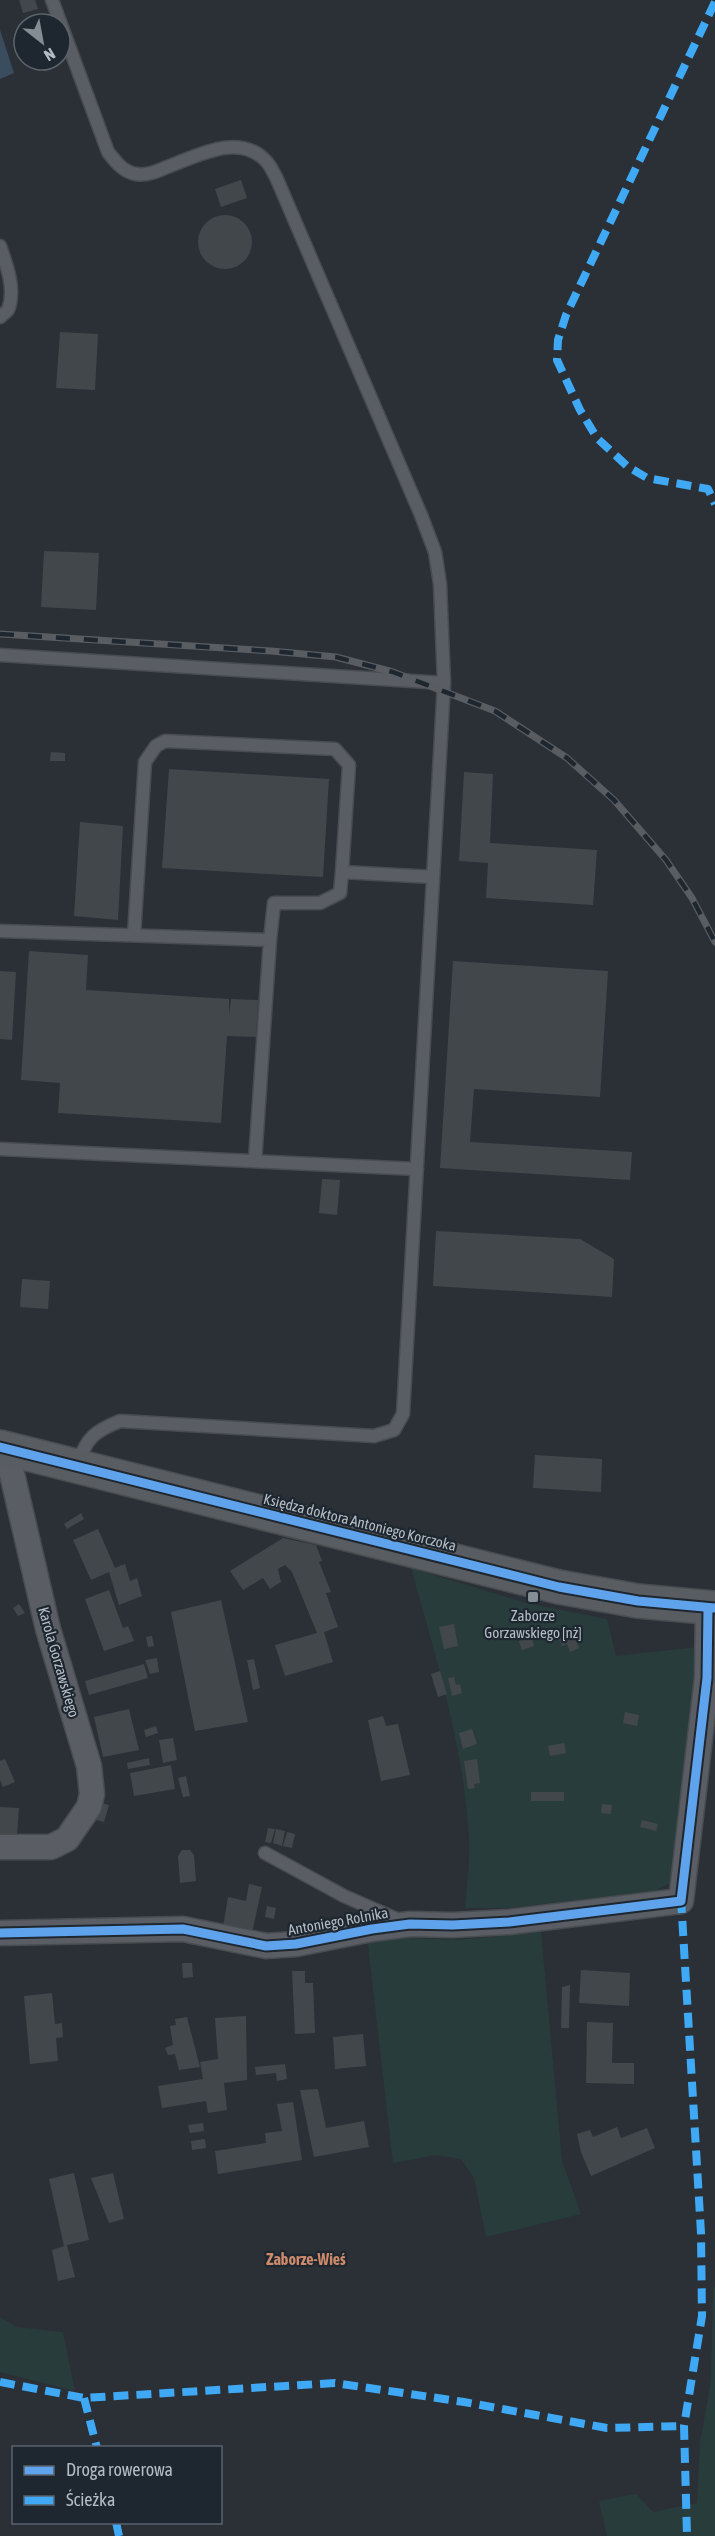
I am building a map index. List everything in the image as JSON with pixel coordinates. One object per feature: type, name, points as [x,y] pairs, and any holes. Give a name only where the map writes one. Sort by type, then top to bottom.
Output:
[{"type":"street","name":"Księdza doktora Antoniego Korczoka","points":[[3,1447],[598,1596],[712,1608]]},
{"type":"street","name":"Karola Gorzawskiego","points":[[0,1847],[37,1849],[51,1847],[67,1839],[89,1807],[92,1794],[88,1766],[48,1629],[3,1447]]},
{"type":"street","name":"Antoniego Rolnika","points":[[0,1933],[183,1929],[266,1946],[296,1944],[410,1924],[453,1925],[509,1922],[681,1901],[707,1678],[712,1608]]},
{"type":"lane","points":[[52,0],[108,152],[120,168],[136,174],[152,173],[212,150],[234,147],[251,151],[266,161],[276,177],[435,552],[440,584],[444,683],[403,1413],[394,1430],[374,1436],[120,1420],[99,1429],[84,1446],[77,1466]]},
{"type":"lane","points":[[0,246],[7,264],[12,290],[8,310],[0,317]]},
{"type":"lane","points":[[0,655],[444,683]]},
{"type":"lane","points":[[134,935],[145,762],[156,746],[165,741],[334,749],[350,765],[339,893],[320,903],[274,903],[255,1161]]},
{"type":"lane","points":[[342,872],[433,877]]},
{"type":"lane","points":[[0,931],[270,940]]},
{"type":"lane","points":[[0,1149],[417,1169]]},
{"type":"lane","points":[[265,1853],[344,1896],[410,1924]]},
{"type":"green space","points":[[411,1568],[526,1603],[607,1619],[616,1656],[698,1647],[673,1882],[654,1891],[507,1908],[465,1908],[469,1840],[461,1770],[448,1702]]},
{"type":"green space","points":[[541,1932],[562,2161],[581,2214],[486,2237],[474,2178],[461,2159],[435,2155],[393,2163],[367,1936],[456,1940]]},
{"type":"green space","points":[[715,2285],[715,2536],[607,2536],[599,2501],[636,2494],[653,2512],[697,2503],[700,2442],[711,2381],[713,2288]]},
{"type":"green space","points":[[0,2317],[17,2327],[63,2332],[75,2391],[0,2372]]},
{"type":"water","points":[[0,30],[14,73],[0,79]]},
{"type":"building","points":[[19,0],[35,0],[38,9],[23,12]]},
{"type":"building","points":[[241,180],[247,198],[221,207],[215,189]]},
{"type":"building","points":[[220,215],[230,215],[244,223],[250,232],[252,242],[250,252],[244,261],[230,269],[220,269],[203,257],[198,247],[198,237],[210,220]]},
{"type":"building","points":[[60,332],[98,334],[95,390],[56,388]]},
{"type":"building","points":[[44,551],[99,553],[96,610],[41,607]]},
{"type":"building","points":[[51,752],[65,753],[65,761],[50,761]]},
{"type":"building","points":[[169,769],[329,779],[323,877],[162,868]]},
{"type":"building","points":[[464,772],[493,774],[490,843],[597,850],[593,905],[486,898],[488,863],[459,861]]},
{"type":"building","points":[[80,822],[123,826],[118,920],[74,916]]},
{"type":"building","points":[[29,951],[88,955],[86,990],[229,999],[229,1015],[231,999],[258,1000],[256,1037],[227,1036],[221,1123],[58,1113],[60,1083],[21,1080]]},
{"type":"building","points":[[453,961],[608,971],[600,1097],[474,1089],[470,1142],[632,1152],[630,1180],[440,1168]]},
{"type":"building","points":[[0,971],[16,972],[12,1040],[0,1039]]},
{"type":"building","points":[[322,1179],[340,1180],[337,1215],[319,1213]]},
{"type":"building","points":[[436,1231],[580,1239],[614,1259],[612,1297],[433,1286]]},
{"type":"building","points":[[22,1279],[50,1281],[48,1309],[20,1307]]},
{"type":"building","points":[[535,1455],[602,1459],[601,1492],[533,1488]]},
{"type":"building","points":[[81,1513],[84,1519],[67,1529],[64,1524]]},
{"type":"building","points":[[98,1529],[115,1568],[125,1564],[130,1581],[137,1578],[142,1596],[119,1605],[109,1572],[91,1580],[73,1540]]},
{"type":"building","points":[[283,1538],[316,1545],[322,1561],[319,1562],[331,1592],[326,1593],[338,1627],[324,1632],[333,1662],[285,1676],[275,1645],[317,1633],[292,1572],[285,1565],[278,1569],[281,1582],[270,1589],[263,1578],[243,1590],[230,1571]]},
{"type":"building","points":[[109,1590],[123,1628],[128,1626],[134,1641],[104,1651],[85,1599]]},
{"type":"building","points":[[221,1600],[248,1722],[195,1731],[171,1612]]},
{"type":"building","points":[[19,1604],[25,1613],[18,1616],[13,1608]]},
{"type":"building","points":[[454,1624],[458,1646],[444,1649],[439,1627]]},
{"type":"building","points":[[572,1631],[579,1648],[570,1652],[567,1644],[562,1646],[558,1637]]},
{"type":"building","points":[[152,1636],[154,1646],[148,1647],[146,1637]]},
{"type":"building","points":[[532,1637],[534,1646],[522,1650],[519,1641]]},
{"type":"building","points":[[157,1658],[159,1672],[150,1674],[145,1660]]},
{"type":"building","points":[[254,1659],[260,1688],[253,1690],[247,1660]]},
{"type":"building","points":[[144,1664],[148,1678],[89,1695],[85,1681]]},
{"type":"building","points":[[440,1671],[447,1694],[438,1697],[431,1674]]},
{"type":"building","points":[[454,1677],[456,1685],[460,1684],[462,1693],[452,1696],[448,1678]]},
{"type":"building","points":[[129,1709],[139,1750],[103,1757],[94,1717]]},
{"type":"building","points":[[625,1712],[639,1715],[637,1726],[623,1723]]},
{"type":"building","points":[[383,1716],[386,1726],[398,1724],[410,1775],[381,1781],[368,1720]]},
{"type":"building","points":[[156,1726],[158,1733],[146,1737],[144,1730]]},
{"type":"building","points":[[472,1729],[477,1744],[463,1749],[459,1733]]},
{"type":"building","points":[[173,1738],[177,1760],[163,1763],[159,1740]]},
{"type":"building","points":[[564,1743],[566,1753],[550,1756],[548,1746]]},
{"type":"building","points":[[149,1758],[150,1765],[128,1769],[127,1763]]},
{"type":"building","points":[[5,1759],[15,1782],[3,1787],[0,1780],[0,1761]]},
{"type":"building","points":[[477,1759],[480,1783],[474,1784],[475,1788],[468,1789],[464,1761]]},
{"type":"building","points":[[171,1765],[175,1789],[134,1796],[130,1773]]},
{"type":"building","points":[[186,1776],[190,1796],[183,1797],[178,1778]]},
{"type":"building","points":[[531,1792],[564,1792],[564,1801],[531,1801]]},
{"type":"building","points":[[99,1802],[109,1805],[104,1822],[92,1819]]},
{"type":"building","points":[[602,1804],[612,1805],[611,1814],[601,1813]]},
{"type":"building","points":[[0,1807],[19,1808],[17,1835],[0,1834]]},
{"type":"building","points":[[642,1820],[658,1824],[656,1831],[640,1827]]},
{"type":"building","points":[[268,1828],[275,1829],[271,1843],[265,1842]]},
{"type":"building","points":[[276,1829],[285,1831],[282,1846],[273,1843]]},
{"type":"building","points":[[287,1832],[295,1834],[292,1848],[283,1846]]},
{"type":"building","points":[[182,1850],[190,1850],[194,1855],[196,1881],[180,1883],[178,1856]]},
{"type":"building","points":[[249,1884],[262,1887],[252,1933],[223,1927],[228,1897],[246,1901]]},
{"type":"building","points":[[267,1906],[276,1908],[274,1919],[265,1917]]},
{"type":"building","points":[[182,1963],[192,1963],[193,1977],[183,1978]]},
{"type":"building","points":[[581,1970],[630,1973],[629,2006],[579,2003]]},
{"type":"building","points":[[292,1971],[305,1971],[305,1983],[313,1983],[315,2033],[295,2034]]},
{"type":"building","points":[[570,1985],[569,2028],[561,2028],[562,1987]]},
{"type":"building","points":[[52,1993],[55,2024],[62,2023],[63,2037],[56,2038],[58,2061],[30,2064],[24,1996]]},
{"type":"building","points":[[246,2016],[247,2080],[224,2083],[227,2110],[208,2113],[206,2101],[162,2108],[158,2086],[203,2079],[200,2062],[218,2059],[215,2018]]},
{"type":"building","points":[[187,2017],[200,2067],[179,2070],[175,2054],[168,2055],[165,2048],[173,2045],[170,2026],[176,2025],[175,2019]]},
{"type":"building","points":[[587,2022],[613,2023],[612,2063],[634,2063],[634,2084],[586,2083]]},
{"type":"building","points":[[363,2034],[366,2066],[335,2069],[333,2037]]},
{"type":"building","points":[[285,2064],[287,2079],[277,2081],[276,2073],[256,2075],[255,2067]]},
{"type":"building","points":[[318,2089],[326,2128],[364,2121],[369,2147],[314,2157],[300,2090]]},
{"type":"building","points":[[293,2102],[302,2160],[218,2174],[215,2151],[266,2143],[265,2133],[282,2131],[277,2104]]},
{"type":"building","points":[[203,2123],[204,2131],[190,2133],[188,2125]]},
{"type":"building","points":[[617,2127],[621,2138],[647,2128],[655,2148],[591,2176],[581,2152],[577,2134],[590,2130],[593,2137]]},
{"type":"building","points":[[205,2139],[206,2148],[192,2150],[191,2141]]},
{"type":"building","points":[[74,2173],[89,2240],[67,2245],[75,2277],[58,2281],[52,2250],[64,2246],[49,2179]]},
{"type":"building","points":[[113,2173],[124,2219],[109,2223],[91,2178]]},
{"type":"railway","points":[[0,634],[336,657],[393,672],[495,711],[567,758],[614,800],[666,860],[692,898],[715,942]]},
{"type":"marked path","points":[[715,2],[566,315],[558,340],[557,360],[580,410],[597,438],[627,466],[647,478],[708,489],[715,504]]},
{"type":"marked path","points":[[681,1898],[701,2233],[702,2316],[684,2426],[687,2536]]},
{"type":"marked path","points":[[0,2382],[84,2398],[335,2383],[464,2402],[607,2428],[684,2426]]},
{"type":"marked path","points":[[84,2398],[96,2446]]},
{"type":"marked path","points":[[116,2524],[119,2536]]},
{"type":"cycle path","points":[[0,1447],[559,1587],[638,1601],[715,1608]]},
{"type":"cycle path","points":[[0,1933],[183,1929],[266,1946],[296,1944],[410,1924],[453,1925],[509,1922],[681,1901],[707,1678],[708,1608]]},
{"type":"place","name":"Zaborze Gorzawskiego [nż]","points":[[533,1597]]},
{"type":"district","name":"Zaborze-Wieś","points":[[306,2259]]}]
